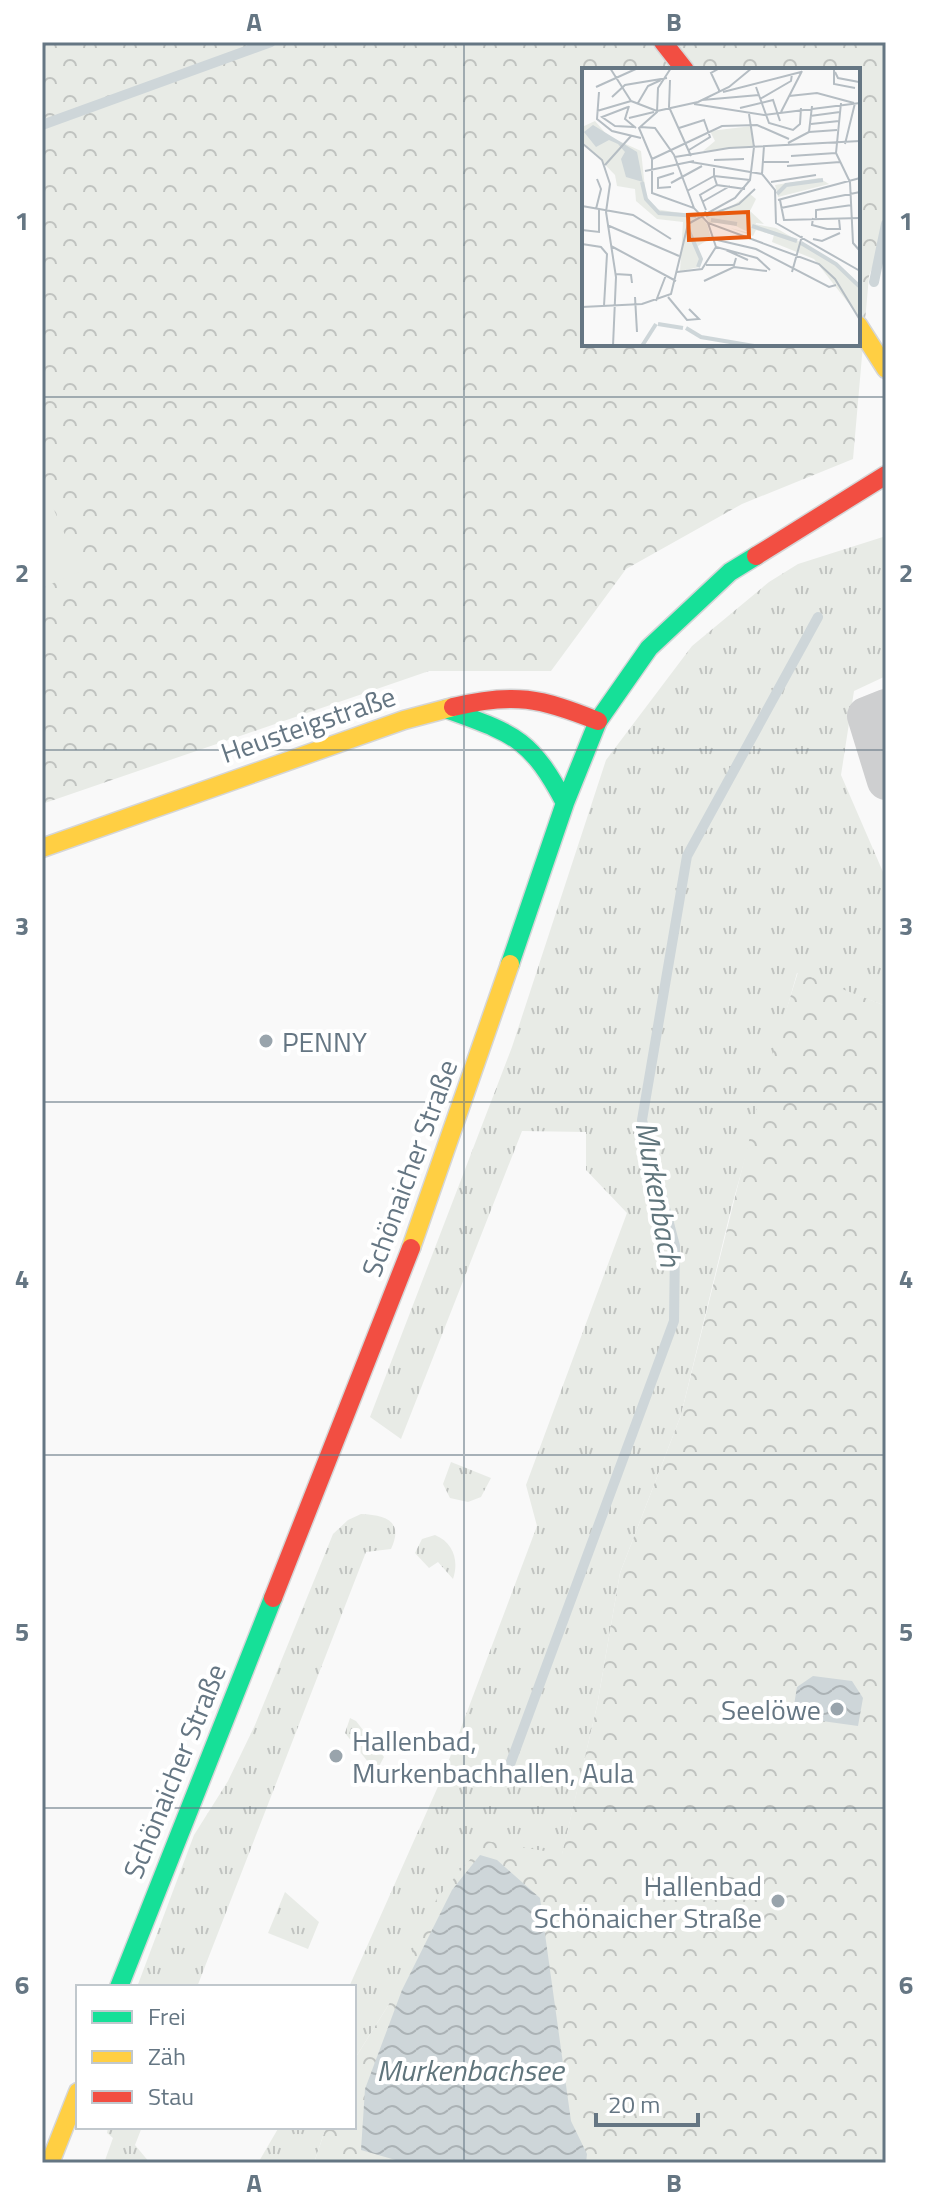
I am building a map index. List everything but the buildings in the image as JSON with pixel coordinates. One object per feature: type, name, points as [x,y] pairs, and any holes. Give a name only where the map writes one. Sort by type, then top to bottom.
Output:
[{"type":"main road","points":[[663,42],[683,68]]},
{"type":"main road","points":[[860,328],[886,369]]},
{"type":"main road","name":"Schönaicher Straße","points":[[120,1985],[394,1294],[457,1121],[565,803],[598,721],[649,648],[730,572],[886,475]]},
{"type":"main road","name":"Heusteigstraße","points":[[42,848],[404,720],[446,709],[513,697],[550,703],[598,721]]},
{"type":"main road","points":[[446,709],[499,729],[531,749],[545,765],[565,803]]},
{"type":"main road","points":[[50,2163],[76,2097]]},
{"type":"street","points":[[886,708],[866,716],[886,781]]},
{"type":"green space","points":[[42,42],[886,42],[886,233],[869,276],[853,459],[742,504],[626,569],[551,671],[429,671],[42,804]]},
{"type":"green space","points":[[47,494],[81,571],[42,588],[42,496]]},
{"type":"green space","points":[[886,536],[886,676],[854,691],[841,775],[886,879],[886,1006],[797,973],[731,1209],[681,1415],[620,1573],[597,1706],[562,1855],[389,2004],[356,2057],[356,1985],[350,1985],[444,1773],[537,1526],[526,1485],[627,1213],[586,1170],[586,1132],[522,1131],[401,1439],[370,1417],[512,1047],[606,760],[692,646],[769,582],[798,564]]},
{"type":"green space","points":[[798,972],[886,1006],[886,2163],[314,2163],[325,2129],[356,2129],[356,2057],[389,2004],[437,1898],[486,1841],[562,1854],[597,1706],[620,1573],[681,1415],[761,1092]]},
{"type":"green space","points":[[451,1462],[491,1478],[481,1497],[468,1502],[450,1498],[443,1484]]},
{"type":"green space","points":[[361,1514],[390,1521],[395,1532],[391,1549],[366,1552],[198,1985],[138,1985],[194,1835],[228,1781],[255,1725],[333,1534],[348,1520]]},
{"type":"green space","points":[[435,1535],[451,1548],[455,1566],[453,1579],[438,1562],[429,1568],[415,1553],[422,1539]]},
{"type":"green space","points":[[350,1718],[356,1721],[384,1757],[376,1772],[345,1733]]},
{"type":"green space","points":[[285,1892],[319,1922],[308,1949],[268,1933]]},
{"type":"green space","points":[[108,2129],[141,2129],[135,2145],[150,2163],[104,2163],[113,2138],[107,2133]]},
{"type":"green space","points":[[278,2129],[325,2129],[314,2163],[258,2163]]},
{"type":"water","points":[[813,1676],[852,1681],[863,1698],[858,1726],[822,1721],[812,1707],[794,1705],[797,1687]]},
{"type":"water","name":"Murkenbachsee","points":[[480,1855],[497,1860],[540,1898],[571,2121],[587,2154],[586,2163],[398,2163],[361,2150],[365,2089],[402,1990],[452,1890]]},
{"type":"waterway","points":[[42,125],[271,42]]},
{"type":"waterway","name":"Murkenbach","points":[[874,282],[886,224]]},
{"type":"waterway","name":"Murkenbach","points":[[505,1778],[674,1321],[675,1246],[642,1120],[687,856],[818,617]]},
{"type":"traffic: fast","points":[[510,964],[565,803],[598,721],[649,648],[730,572],[756,556]]},
{"type":"traffic: fast","points":[[446,709],[504,732],[518,741],[541,764],[565,803]]},
{"type":"traffic: fast","points":[[120,1985],[273,1598]]},
{"type":"traffic: slow","points":[[860,328],[886,369]]},
{"type":"traffic: slow","points":[[42,848],[404,720],[453,707]]},
{"type":"traffic: slow","points":[[411,1248],[510,964]]},
{"type":"traffic: slow","points":[[50,2163],[76,2097]]},
{"type":"traffic: jam","points":[[663,42],[683,68]]},
{"type":"traffic: jam","points":[[756,556],[886,475]]},
{"type":"traffic: jam","points":[[453,707],[493,700],[527,700],[560,707],[598,721]]},
{"type":"traffic: jam","points":[[273,1598],[411,1248]]},
{"type":"place","name":"PENNY","points":[[266,1041]]},
{"type":"place","name":"Seelöwe","points":[[837,1709]]},
{"type":"place","name":"Hallenbad, Murkenbachhallen, Aula","points":[[336,1756]]},
{"type":"place","name":"Hallenbad Schönaicher Straße","points":[[778,1901]]}]
